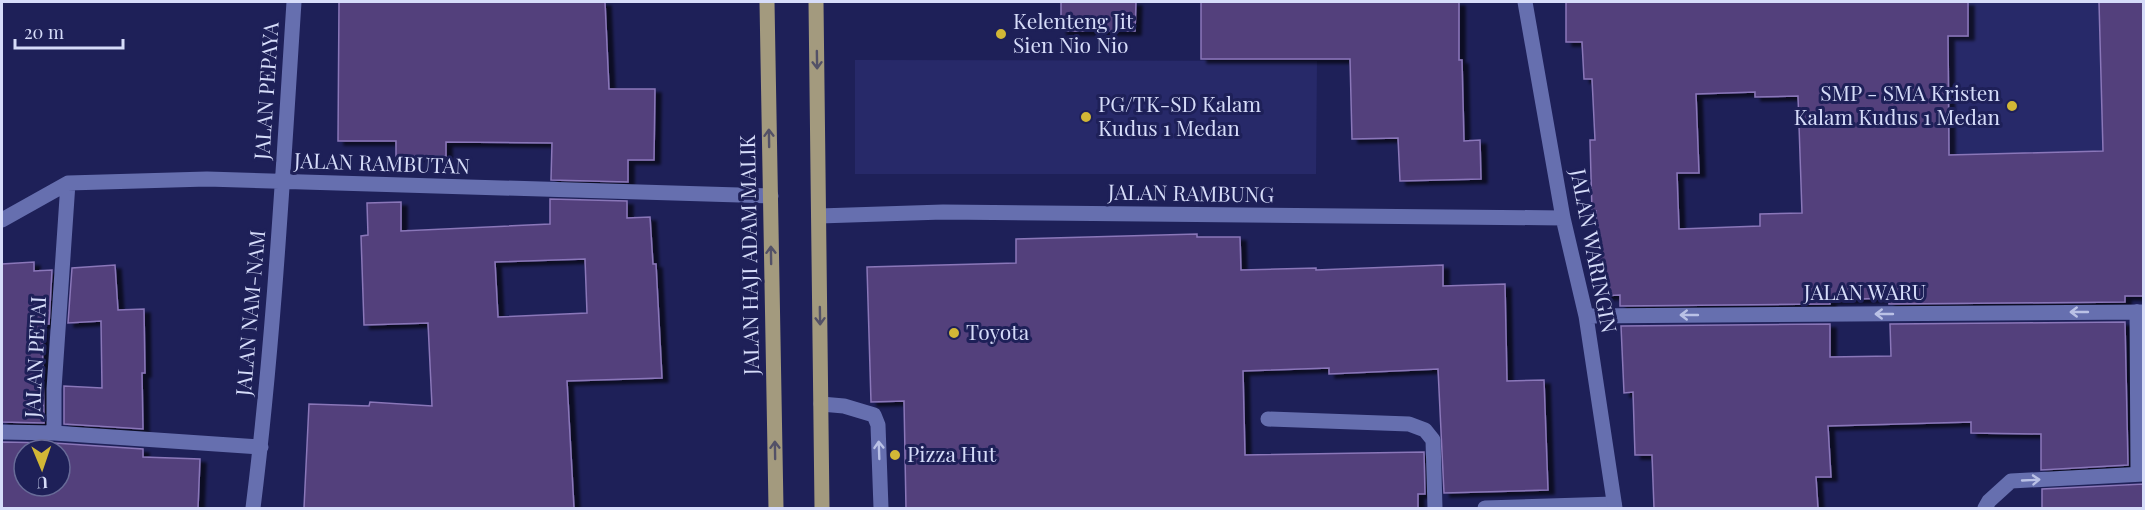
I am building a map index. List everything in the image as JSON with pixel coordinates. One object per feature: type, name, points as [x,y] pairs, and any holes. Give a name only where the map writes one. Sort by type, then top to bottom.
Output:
[{"type":"main road","name":"JALAN HAJI ADAM MALIK","points":[[767,2],[776,508]]},
{"type":"main road","points":[[816,2],[822,508]]},
{"type":"street","name":"JALAN PEPAYA","points":[[282,182],[294,2]]},
{"type":"street","name":"JALAN WARINGIN","points":[[1525,2],[1563,218],[1586,316],[1615,506]]},
{"type":"street","name":"JALAN RAMBUTAN","points":[[2,220],[68,183],[207,178],[771,196]]},
{"type":"street","name":"JALAN NAM-NAM","points":[[253,508],[261,447],[282,182]]},
{"type":"street","name":"JALAN PETAI","points":[[68,183],[54,389],[54,433],[261,447]]},
{"type":"street","name":"JALAN RAMBUNG","points":[[819,216],[955,212],[1563,218]]},
{"type":"street","points":[[1985,508],[1989,501],[2011,481],[2141,474],[2140,312]]},
{"type":"street","name":"JALAN WARU","points":[[1586,316],[2140,312]]},
{"type":"street","points":[[821,404],[844,406],[874,415],[878,425],[881,508]]},
{"type":"street","points":[[1268,419],[1409,424],[1425,430],[1433,440],[1435,508]]},
{"type":"street","points":[[2,432],[54,433]]},
{"type":"street","points":[[1485,508],[1615,506]]},
{"type":"shaded area","name":"SMP - SMA Kristen Kalam Kudus 1 Medan","points":[[1879,2],[2143,2],[2143,210],[1883,218]]},
{"type":"shaded area","name":"PG/TK-SD Kalam Kudus 1 Medan","points":[[855,60],[1317,61],[1316,174],[855,174]]},
{"type":"building","points":[[339,2],[605,2],[609,89],[655,89],[654,160],[628,160],[628,182],[551,180],[552,143],[446,142],[446,156],[396,156],[396,141],[338,141]]},
{"type":"building","points":[[1061,2],[1136,2],[1135,31],[1061,31]]},
{"type":"building","points":[[1201,2],[1459,2],[1459,60],[1462,60],[1464,141],[1480,140],[1481,179],[1400,181],[1398,138],[1352,139],[1350,59],[1201,59]]},
{"type":"building","points":[[1566,2],[1968,2],[1968,36],[1948,36],[1949,155],[2103,151],[2099,2],[2144,2],[2144,296],[2125,296],[2125,302],[1889,304],[1889,298],[1830,300],[1830,304],[1620,306],[1620,295],[1599,296],[1596,211],[1592,212],[1590,140],[1595,140],[1592,79],[1584,79],[1582,42],[1566,42]],"holes":[[[1755,92],[1755,97],[1798,96],[1802,213],[1760,214],[1760,226],[1679,229],[1677,173],[1699,173],[1696,94]]]},
{"type":"building","points":[[550,199],[627,201],[627,218],[650,217],[653,264],[656,264],[662,378],[567,381],[574,508],[304,508],[309,404],[369,406],[370,402],[432,406],[428,323],[364,325],[361,236],[368,235],[367,203],[401,202],[401,231],[550,224]],"holes":[[[585,259],[587,313],[498,317],[495,262]]]},
{"type":"building","points":[[1197,234],[1197,237],[1240,237],[1241,270],[1316,268],[1316,270],[1443,265],[1443,286],[1505,284],[1507,381],[1544,380],[1548,490],[1444,493],[1438,369],[1329,374],[1329,368],[1243,371],[1245,455],[1424,452],[1425,494],[1418,494],[1418,508],[906,508],[904,401],[871,402],[867,267],[1016,263],[1016,239]]},
{"type":"building","points":[[34,262],[34,271],[52,270],[49,324],[42,324],[44,423],[2,422],[2,264]]},
{"type":"building","points":[[115,265],[118,310],[144,309],[143,429],[64,424],[64,386],[102,388],[101,321],[68,323],[72,268]]},
{"type":"building","points":[[2125,322],[2128,465],[2041,470],[2041,434],[1971,433],[1971,422],[1828,426],[1831,477],[1816,477],[1818,508],[1654,508],[1652,455],[1635,455],[1633,392],[1624,393],[1621,326],[1830,324],[1830,357],[1891,356],[1890,324]]},
{"type":"building","points":[[2,442],[12,442],[12,498],[72,498],[72,444],[143,449],[143,457],[200,459],[198,508],[2,508]]},
{"type":"building","points":[[2144,484],[2144,508],[2042,508],[2042,489]]},
{"type":"place","name":"Kelenteng Jit Sien Nio Nio","points":[[1001,34]]},
{"type":"place","name":"SMP - SMA Kristen Kalam Kudus 1 Medan","points":[[2012,106]]},
{"type":"place","name":"PG/TK-SD Kalam Kudus 1 Medan","points":[[1086,117]]},
{"type":"place","name":"Toyota","points":[[954,333]]},
{"type":"place","name":"Pizza Hut","points":[[895,455]]}]
